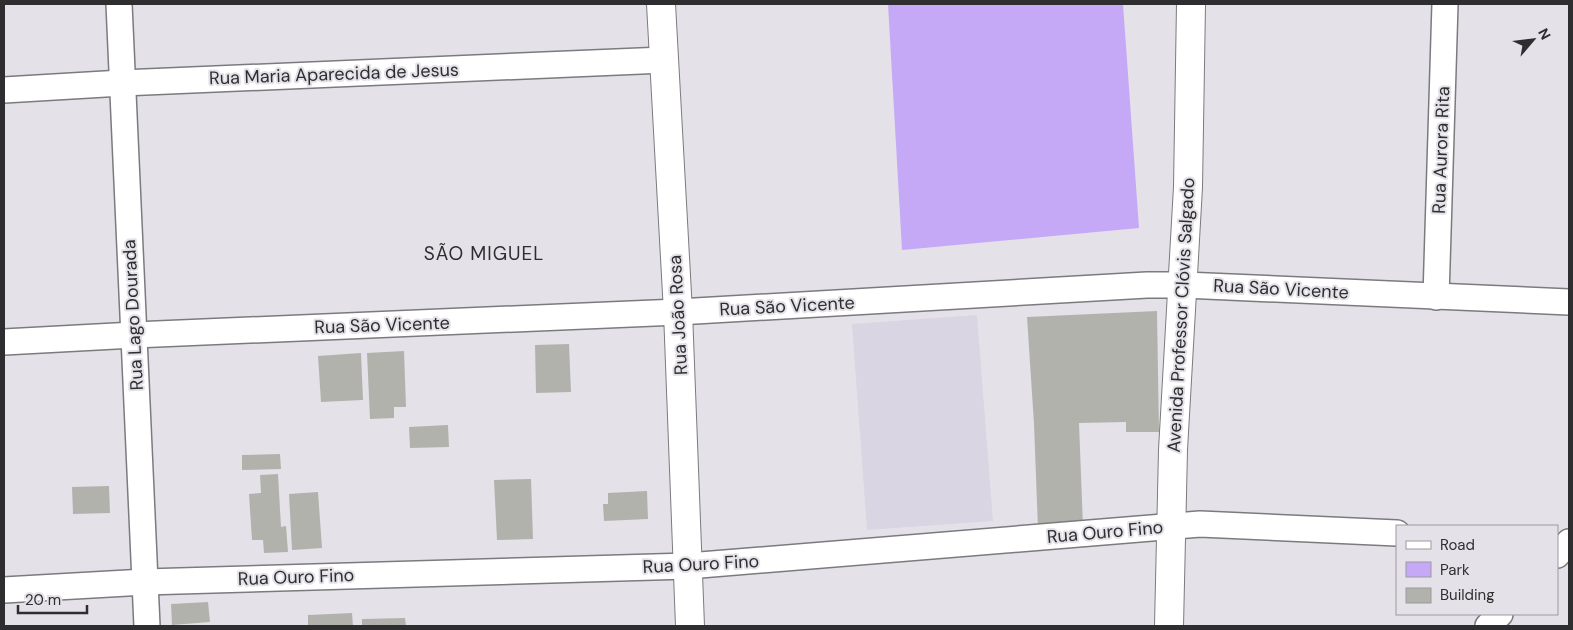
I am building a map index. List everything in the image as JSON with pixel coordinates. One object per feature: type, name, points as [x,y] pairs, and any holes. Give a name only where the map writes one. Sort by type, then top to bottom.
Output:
[{"type":"main road","name":"Rua João Rosa","points":[[661,4],[678,312],[690,626]]},
{"type":"main road","name":"Avenida Professor Clóvis Salgado","points":[[1169,626],[1174,450],[1189,177],[1191,4]]},
{"type":"street","name":"Rua Lago Dourada","points":[[119,4],[148,626]]},
{"type":"street","name":"Rua Aurora Rita","points":[[1436,297],[1445,4]]},
{"type":"street","name":"Rua Maria Aparecida de Jesus","points":[[4,90],[122,82],[664,60]]},
{"type":"street","name":"Rua São Vicente","points":[[4,342],[678,312],[1147,285],[1569,302]]},
{"type":"street","name":"Rua Ouro Fino","points":[[4,590],[145,582],[688,566],[1172,526],[1223,524],[1396,533]]},
{"type":"street","points":[[1558,554],[1569,542]]},
{"type":"street","points":[[1488,626],[1499,615]]},
{"type":"shaded area","points":[[977,315],[993,521],[867,530],[852,324]]},
{"type":"green space","points":[[888,4],[1123,4],[1139,228],[902,250]]},
{"type":"building","points":[[1157,311],[1159,432],[1126,432],[1126,422],[1079,423],[1083,527],[1038,529],[1027,317]]},
{"type":"building","points":[[569,344],[571,392],[536,393],[535,345]]},
{"type":"building","points":[[404,351],[406,407],[394,407],[394,418],[370,419],[367,353]]},
{"type":"building","points":[[361,353],[363,400],[321,402],[318,356]]},
{"type":"building","points":[[448,425],[449,447],[410,448],[409,427]]},
{"type":"building","points":[[280,454],[281,469],[242,470],[242,455]]},
{"type":"building","points":[[278,474],[281,527],[286,526],[288,552],[264,553],[263,540],[252,540],[249,494],[261,493],[260,475]]},
{"type":"building","points":[[531,479],[533,539],[497,540],[494,480]]},
{"type":"building","points":[[109,486],[110,513],[73,514],[72,487]]},
{"type":"building","points":[[647,491],[648,519],[604,521],[603,504],[608,504],[608,493]]},
{"type":"building","points":[[318,492],[322,548],[292,550],[289,494]]},
{"type":"building","points":[[208,602],[210,622],[172,625],[171,604]]},
{"type":"building","points":[[352,613],[353,626],[308,626],[308,615]]},
{"type":"building","points":[[405,618],[406,626],[362,626],[362,619]]},
{"type":"district","name":"SÃO MIGUEL","points":[[484,253]]}]
